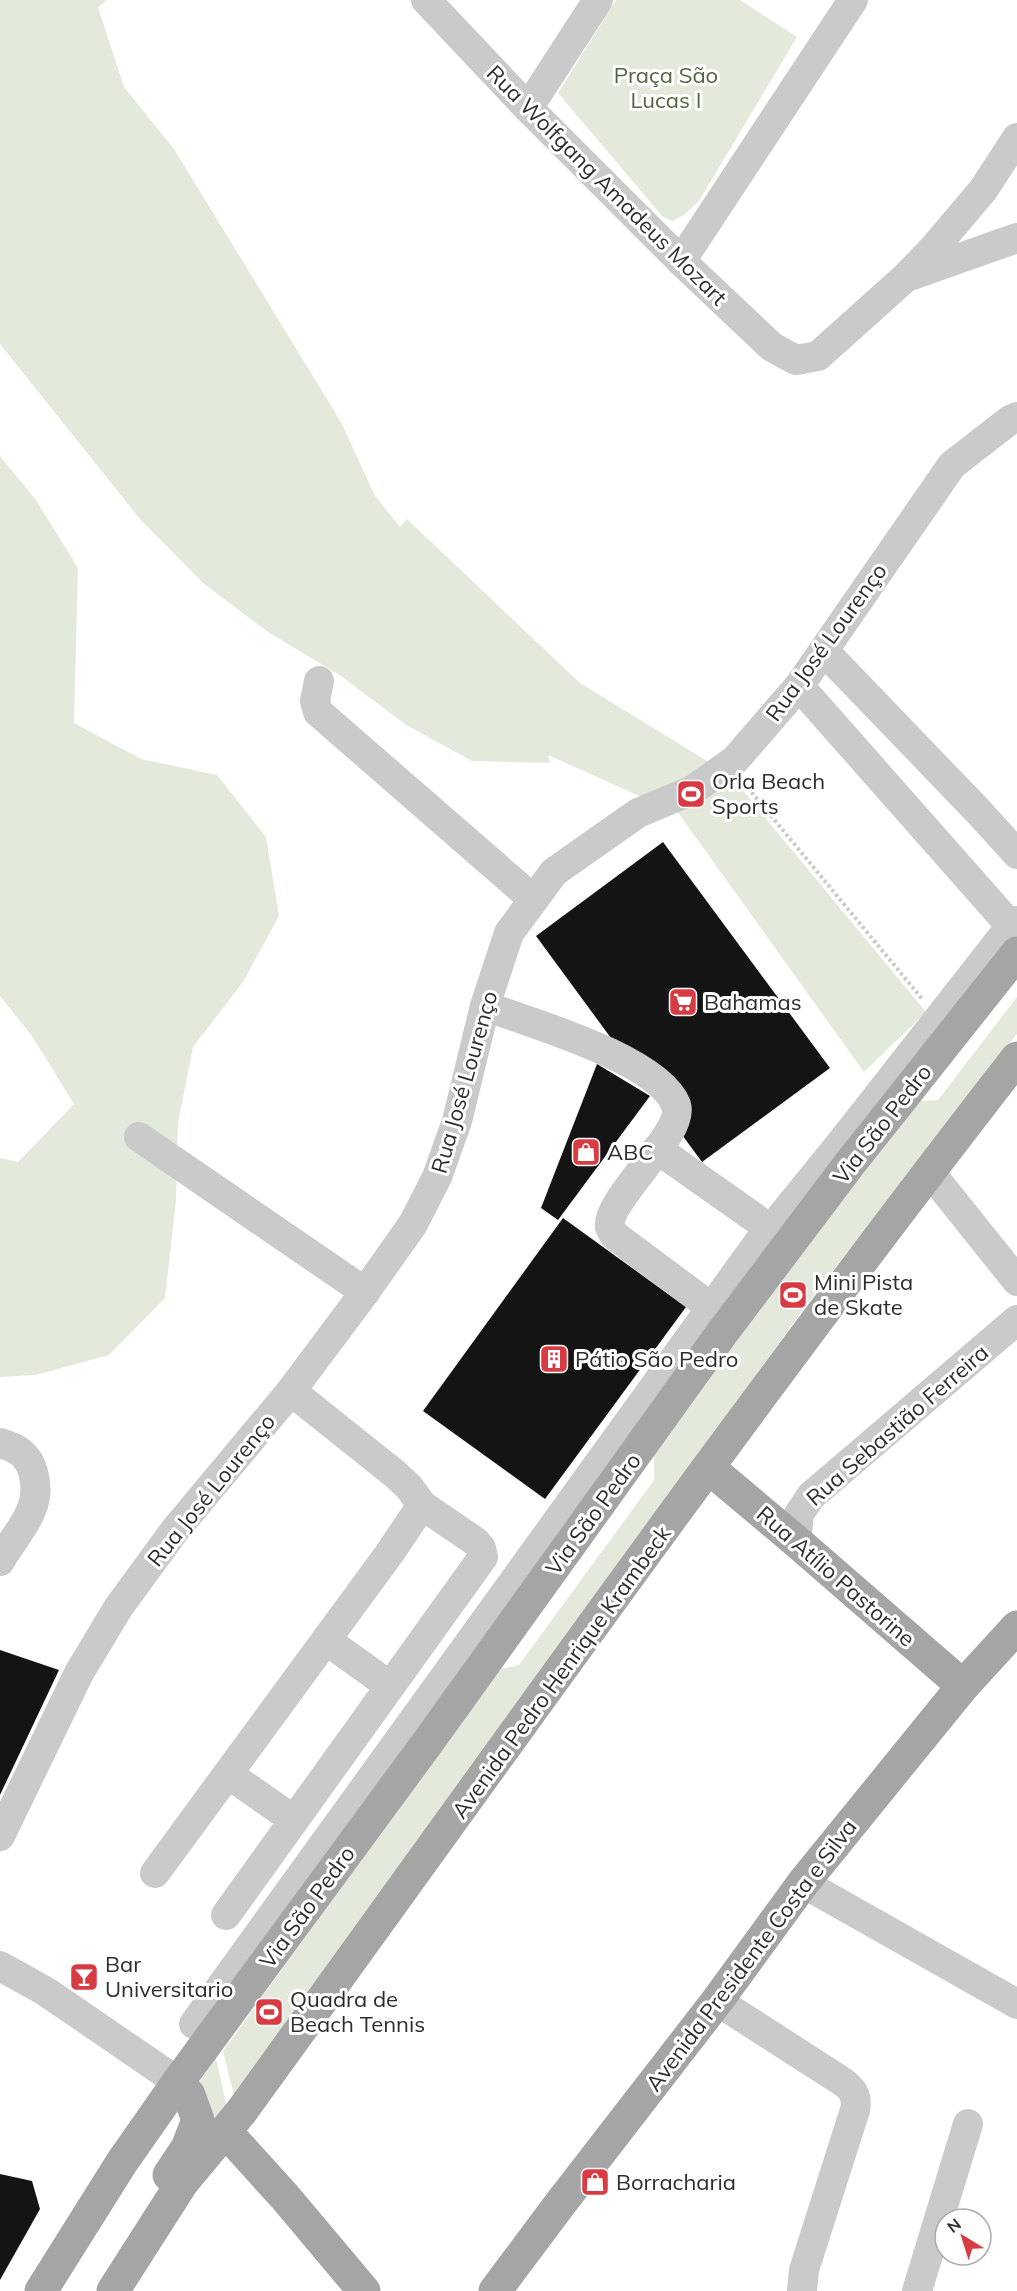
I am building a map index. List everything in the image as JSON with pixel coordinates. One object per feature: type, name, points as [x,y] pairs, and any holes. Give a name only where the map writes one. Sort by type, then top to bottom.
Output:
[{"type":"main road","name":"Via São Pedro","points":[[178,2082],[449,1713],[717,1321],[1015,933]]},
{"type":"main road","name":"Avenida Pedro Henrique Krambeck","points":[[113,2291],[182,2183],[226,2132],[709,1468],[929,1171],[1017,1058]]},
{"type":"main road","name":"Rua Atílio Pastorine","points":[[709,1468],[963,1686]]},
{"type":"main road","name":"Avenida Presidente Costa e Silva","points":[[495,2291],[717,2001],[803,1883],[963,1686],[1017,1627]]},
{"type":"main road","points":[[41,2291],[122,2162],[178,2082],[189,2095],[194,2106],[198,2120],[196,2127],[187,2148],[127,2236],[94,2291]]},
{"type":"main road","points":[[226,2132],[285,2197],[364,2291]]},
{"type":"main road","points":[[60,2291],[119,2196],[122,2162]]},
{"type":"street","name":"Rua Wolfgang Amadeus Mozart","points":[[426,0],[528,108],[681,261],[772,347],[796,360],[818,357],[906,277]]},
{"type":"street","points":[[528,108],[598,0]]},
{"type":"street","points":[[681,261],[853,0]]},
{"type":"street","points":[[906,277],[934,248],[982,190],[1017,138]]},
{"type":"street","points":[[906,277],[1017,238]]},
{"type":"street","name":"Rua José Lourenço","points":[[0,1836],[79,1673],[118,1608],[175,1530],[291,1391],[365,1293],[413,1224],[437,1178],[457,1121],[485,1006],[509,933],[533,899],[554,872],[638,813],[693,790],[735,760],[799,686],[952,465],[1017,417]]},
{"type":"street","points":[[824,651],[1017,854]]},
{"type":"street","points":[[319,681],[315,701],[318,712],[533,899]]},
{"type":"street","points":[[194,2024],[717,1321],[769,1228],[847,1152],[938,1019],[1015,933],[799,686]]},
{"type":"street","points":[[485,1006],[598,1047],[658,1080],[672,1096],[677,1109],[671,1129],[627,1190],[611,1216],[610,1226],[614,1235],[717,1321]]},
{"type":"street","points":[[139,1137],[365,1293]]},
{"type":"street","points":[[657,1149],[769,1228]]},
{"type":"street","points":[[929,1171],[1017,1281]]},
{"type":"street","name":"Rua Sebastião Ferreira","points":[[796,1541],[799,1515],[811,1496],[1017,1320]]},
{"type":"street","points":[[225,1915],[483,1557],[481,1548],[476,1542],[422,1505],[396,1474],[291,1391]]},
{"type":"street","points":[[0,1443],[23,1452],[32,1466],[38,1487],[36,1501],[27,1520],[4,1549]]},
{"type":"street","points":[[155,1873],[422,1505]]},
{"type":"street","points":[[326,1640],[390,1686]]},
{"type":"street","points":[[228,1774],[294,1820]]},
{"type":"street","points":[[803,1883],[1017,2004]]},
{"type":"street","points":[[0,1966],[45,1991],[178,2082]]},
{"type":"street","points":[[717,2001],[849,2086],[855,2095],[857,2102],[855,2110],[804,2270],[802,2291]]},
{"type":"street","points":[[917,2291],[968,2124]]},
{"type":"path","points":[[729,764],[938,1019]]},
{"type":"green space","points":[[0,0],[107,0],[98,7],[124,87],[174,149],[341,422],[375,496],[400,527],[407,519],[580,683],[730,775],[926,1012],[864,1072],[679,814],[548,755],[550,763],[472,761],[406,725],[341,676],[268,632],[203,583],[140,519],[0,344]]},
{"type":"green space","name":"Praça São Lucas I","points":[[616,0],[740,0],[797,37],[699,201],[684,215],[672,221],[663,217],[558,93]]},
{"type":"green space","points":[[0,456],[36,500],[78,568],[74,723],[141,759],[217,775],[266,837],[279,916],[243,982],[193,1047],[178,1123],[176,1201],[165,1298],[109,1355],[36,1375],[0,1377],[0,1158],[18,1162],[74,1104],[32,1036],[0,996]]},
{"type":"green space","points":[[1017,997],[1017,1034],[810,1300],[234,2096],[223,2051],[498,1670],[519,1665],[654,1480],[654,1454],[778,1283],[920,1101],[938,1100]]},
{"type":"green space","points":[[216,2058],[227,2108],[205,2127],[196,2087]]},
{"type":"building","name":"Bahamas","points":[[663,842],[830,1068],[702,1162],[536,936]]},
{"type":"building","name":"ABC","points":[[597,1064],[650,1096],[558,1220],[541,1208]]},
{"type":"building","name":"Pátio São Pedro","points":[[563,1218],[686,1307],[545,1499],[423,1411]]},
{"type":"building","points":[[0,1650],[59,1670],[0,1795]]},
{"type":"building","points":[[0,2174],[32,2181],[40,2209],[0,2280]]},
{"type":"place","name":"Orla Beach Sports","points":[[691,794]]},
{"type":"place","name":"Bahamas","points":[[683,1002]]},
{"type":"place","name":"ABC","points":[[586,1152]]},
{"type":"place","name":"Mini Pista de Skate","points":[[793,1295]]},
{"type":"place","name":"Pátio São Pedro","points":[[554,1359]]},
{"type":"place","name":"Bar Universitario","points":[[84,1977]]},
{"type":"place","name":"Quadra de Beach Tennis","points":[[269,2012]]},
{"type":"place","name":"Borracharia","points":[[595,2182]]}]
